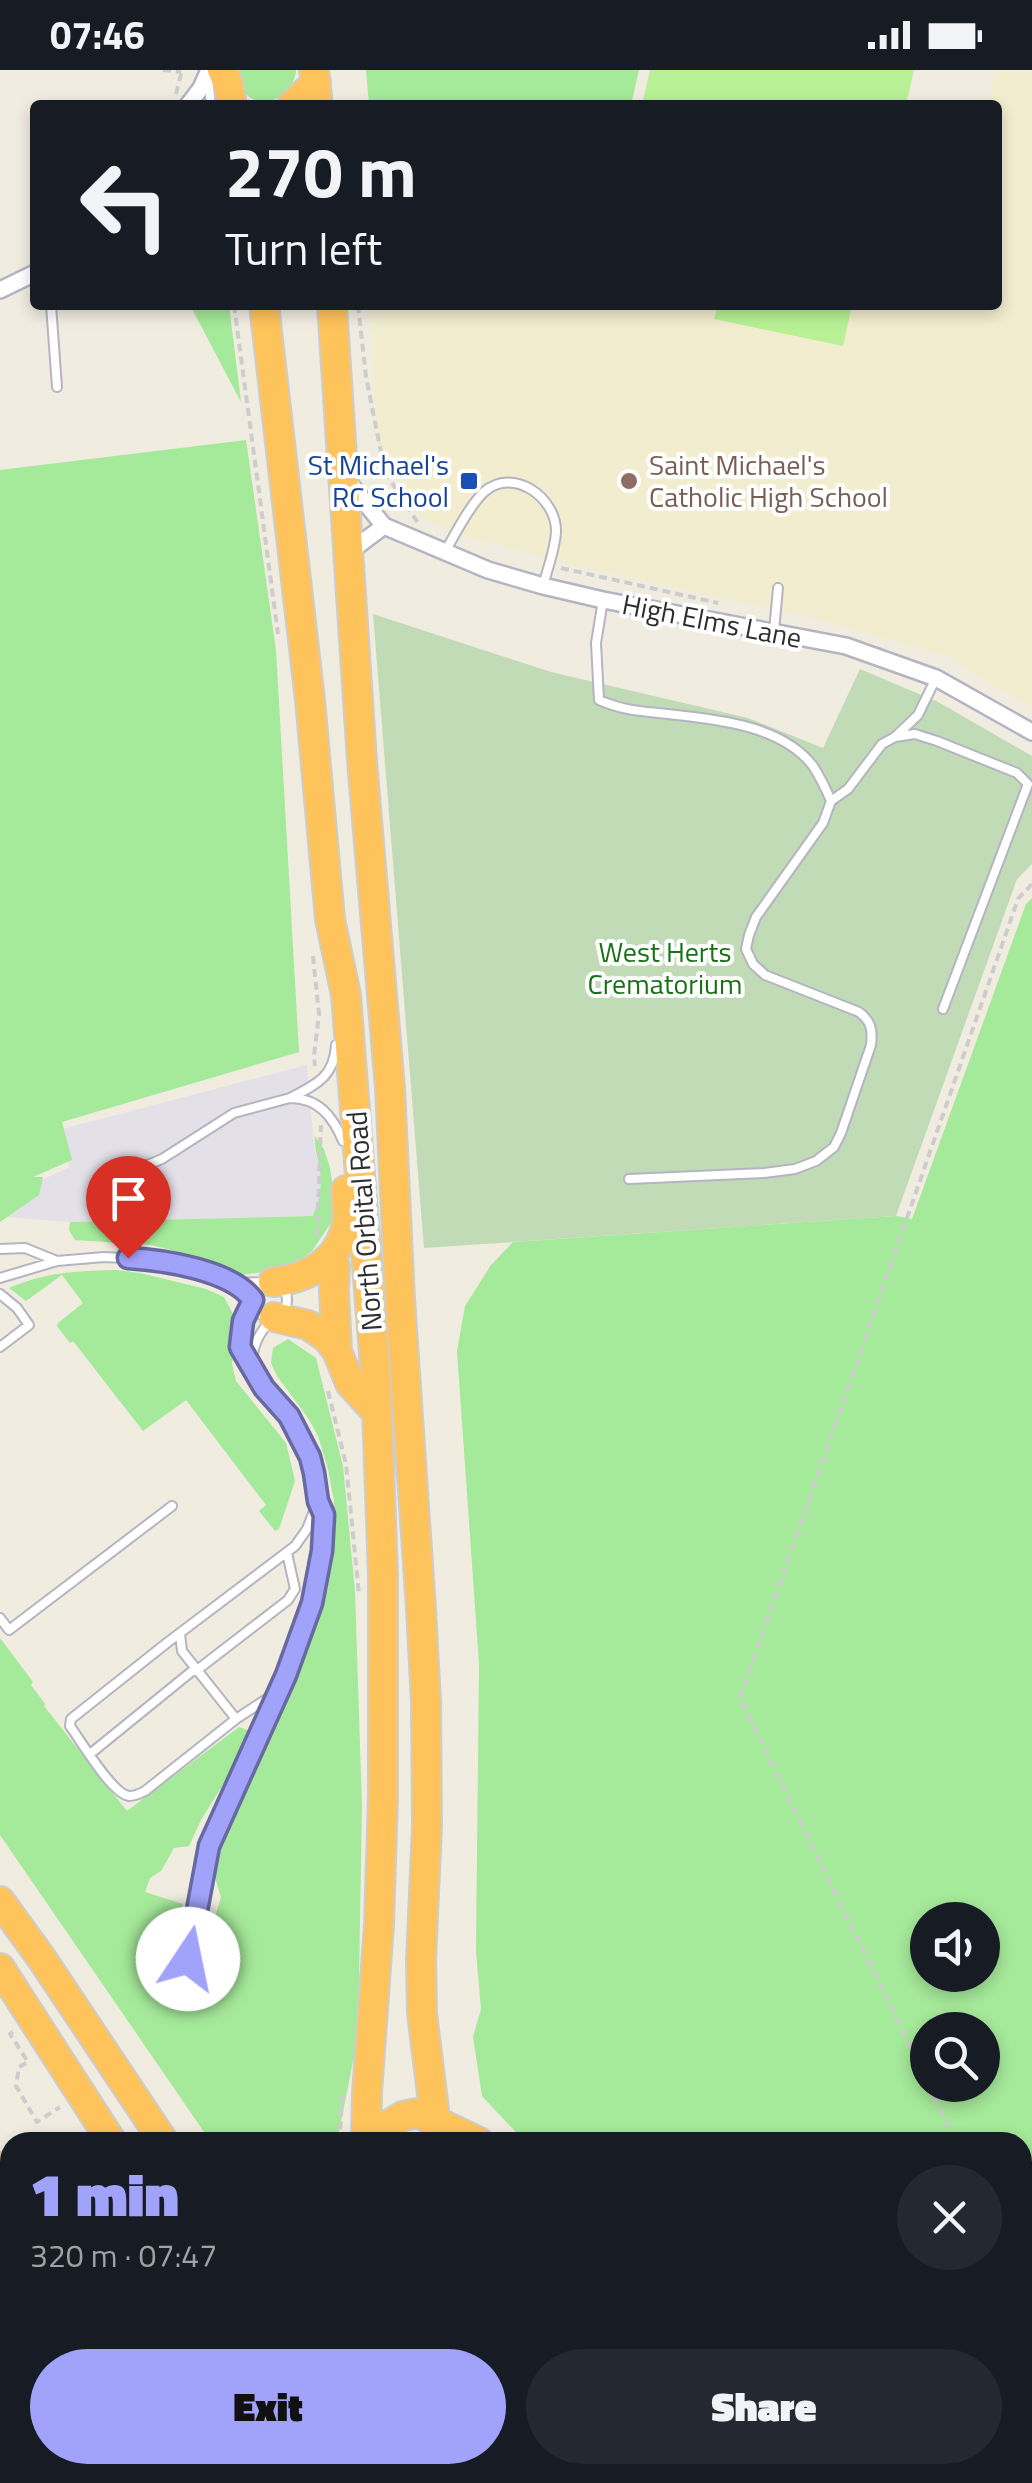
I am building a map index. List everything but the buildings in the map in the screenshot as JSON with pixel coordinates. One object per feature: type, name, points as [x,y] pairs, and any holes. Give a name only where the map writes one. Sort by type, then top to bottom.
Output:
[{"type":"highway","points":[[213,72],[228,82],[231,100]]},
{"type":"highway","name":"North Orbital Road","points":[[265,310],[310,700],[330,919],[347,1013],[377,1413],[383,1796],[379,1924],[366,2093],[359,2132]]},
{"type":"highway","name":"North Orbital Road","points":[[332,310],[364,781],[390,1088],[423,1647],[428,1826],[422,2013],[437,2132]]},
{"type":"highway","points":[[330,919],[346,1224],[325,1262],[267,1295],[296,1320],[316,1329],[337,1351]]},
{"type":"highway","points":[[325,1262],[336,1267],[337,1351],[350,1384],[377,1413]]},
{"type":"highway","points":[[0,1901],[157,2132]]},
{"type":"highway","points":[[0,1968],[106,2132]]},
{"type":"highway","points":[[375,2132],[418,2113],[437,2132]]},
{"type":"street","points":[[182,100],[213,72]]},
{"type":"street","points":[[0,290],[30,275]]},
{"type":"street","name":"High Elms Lane","points":[[343,476],[384,526],[488,570],[603,600],[846,646],[936,678],[1032,732]]},
{"type":"street","points":[[348,553],[384,526]]},
{"type":"lane","points":[[211,100],[213,72]]},
{"type":"lane","points":[[51,310],[57,388]]},
{"type":"lane","points":[[446,552],[484,492],[513,482],[532,489],[553,514],[556,532],[543,586]]},
{"type":"lane","points":[[774,632],[778,588]]},
{"type":"lane","points":[[603,600],[596,643],[599,700],[621,709],[754,728],[792,747],[811,764],[832,801]]},
{"type":"lane","points":[[629,1179],[794,1169],[816,1161],[834,1147],[871,1045],[868,1019],[764,975],[753,964],[746,948],[748,935],[756,917],[823,823],[832,801],[848,789],[882,744],[918,715],[936,678]]},
{"type":"lane","points":[[895,737],[915,734],[937,741],[1017,773],[1028,784],[944,1010]]},
{"type":"lane","points":[[114,1176],[162,1159],[234,1112],[290,1098],[317,1083],[334,1066],[336,1045]]},
{"type":"lane","points":[[290,1098],[309,1100],[319,1106],[332,1117],[343,1141]]},
{"type":"lane","points":[[0,1249],[25,1248],[56,1261]]},
{"type":"lane","points":[[0,1278],[56,1261],[104,1257],[164,1260],[267,1295]]},
{"type":"lane","points":[[234,1282],[267,1295]]},
{"type":"lane","points":[[0,1294],[18,1308],[28,1325],[0,1346]]},
{"type":"lane","points":[[252,1364],[267,1295]]},
{"type":"lane","points":[[188,1959],[209,1846],[261,1734],[312,1603],[322,1551],[324,1515],[302,1440],[240,1347],[243,1321],[267,1295]]},
{"type":"lane","points":[[280,1686],[135,1796],[125,1796],[114,1787],[70,1726],[71,1719],[302,1539],[318,1501]]},
{"type":"lane","points":[[0,1618],[9,1630],[172,1506]]},
{"type":"lane","points":[[90,1754],[292,1595],[294,1583],[286,1553]]},
{"type":"lane","points":[[180,1634],[182,1651],[236,1720]]},
{"type":"path","points":[[162,70],[182,71],[182,100]]},
{"type":"path","points":[[235,310],[278,641]]},
{"type":"path","points":[[359,310],[366,378],[385,472],[416,522]]},
{"type":"path","points":[[548,565],[727,605]]},
{"type":"path","points":[[910,2047],[740,1698],[1018,900],[1032,884]]},
{"type":"path","points":[[313,956],[319,1014],[314,1056],[317,1083]]},
{"type":"path","points":[[319,1106],[317,1245],[312,1256],[325,1262]]},
{"type":"path","points":[[328,1392],[346,1464],[359,1592]]},
{"type":"path","points":[[33,2018],[10,2034],[28,2062],[19,2067],[16,2086],[37,2122],[60,2107]]},
{"type":"path","points":[[343,2084],[355,2132]]},
{"type":"path","points":[[937,2102],[951,2132]]},
{"type":"shaded area","name":"Saint Michael's Catholic High School","points":[[997,70],[1032,70],[1032,708],[947,656],[822,620],[568,564],[462,535],[420,518],[378,444],[369,310],[1002,310],[1002,100],[988,100]]},
{"type":"shaded area","points":[[307,1065],[320,1172],[320,1196],[314,1216],[70,1222],[7,1217],[2,1198],[70,1167],[59,1130]]},
{"type":"green space","points":[[237,70],[296,70],[290,87],[272,100],[254,100],[241,86]]},
{"type":"green space","points":[[366,70],[639,70],[632,100],[369,100]]},
{"type":"green space","points":[[650,70],[914,70],[907,100],[643,100]]},
{"type":"green space","points":[[193,310],[230,310],[241,402]]},
{"type":"green space","points":[[717,310],[851,310],[843,346],[714,319]]},
{"type":"green space","points":[[246,440],[276,650],[299,1052],[62,1122],[72,1160],[33,1177],[43,1177],[39,1195],[0,1222],[0,470]]},
{"type":"green space","name":"West Herts Crematorium","points":[[373,614],[551,672],[748,718],[823,748],[860,669],[938,702],[1032,756],[1032,864],[1017,879],[896,1216],[424,1248]]},
{"type":"green space","points":[[1032,898],[1032,2132],[516,2132],[482,2096],[473,2037],[481,2009],[476,1951],[479,1664],[457,1351],[465,1306],[491,1265],[513,1242],[896,1216],[912,1219],[1026,904]]},
{"type":"green space","points":[[315,1136],[330,1168],[333,1220],[312,1251],[278,1270],[240,1275],[151,1245],[75,1240],[69,1230],[70,1222],[313,1216],[321,1184]]},
{"type":"green space","points":[[116,1270],[206,1289],[224,1297],[235,1318],[232,1364],[236,1381],[286,1443],[295,1481],[279,1529],[275,1531],[259,1511],[266,1505],[186,1400],[143,1431],[57,1326],[83,1303],[62,1275],[26,1301],[9,1288],[61,1273]]},
{"type":"green space","points":[[288,1339],[316,1358],[343,1466],[355,1592],[362,1806],[358,2036],[339,2132],[204,2132],[0,1835],[0,1638],[33,1682],[31,1685],[44,1706],[127,1811],[239,1727],[255,1733],[189,1846],[174,1848],[161,1871],[150,1878],[145,1892],[183,1904],[173,1976],[195,1983],[221,1897],[212,1868],[216,1848],[267,1737],[330,1552],[334,1501],[328,1469],[318,1436],[271,1363],[273,1348]]},
{"type":"place","name":"St Michael's RC School","points":[[469,481]]},
{"type":"place","name":"Saint Michael's Catholic High School","points":[[629,481]]},
{"type":"route","points":[[128,1258],[164,1260],[200,1270],[234,1282],[248,1293],[253,1300],[243,1321],[240,1347],[302,1440],[324,1515],[312,1603],[261,1734],[209,1846],[188,1959]]}]
